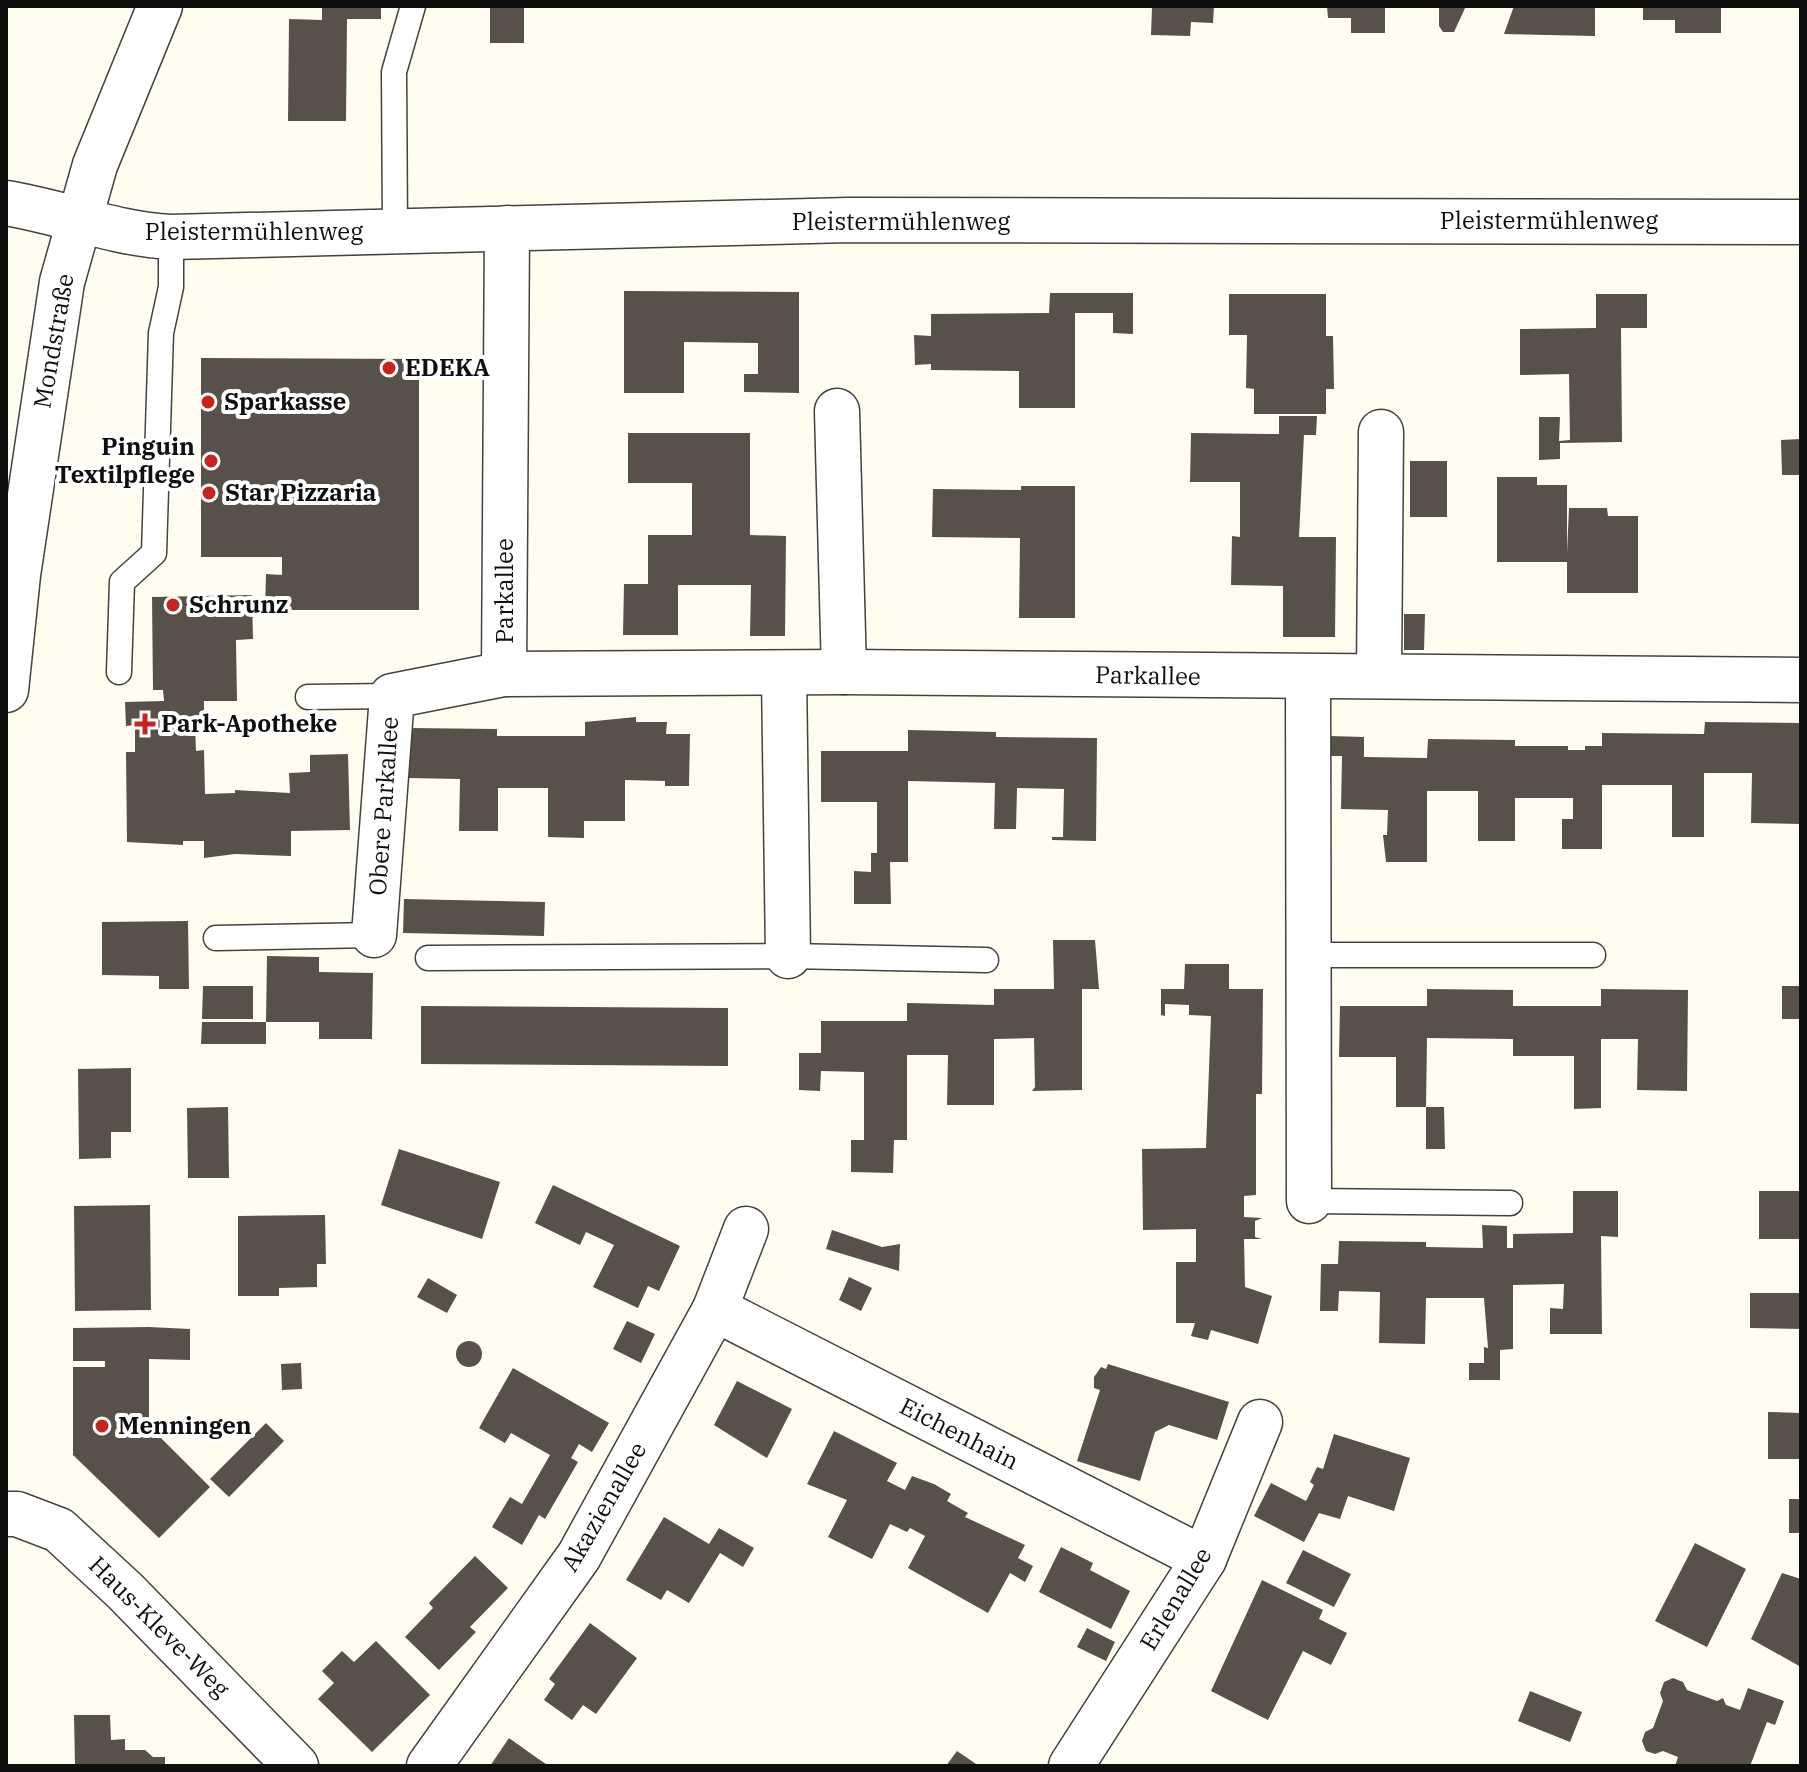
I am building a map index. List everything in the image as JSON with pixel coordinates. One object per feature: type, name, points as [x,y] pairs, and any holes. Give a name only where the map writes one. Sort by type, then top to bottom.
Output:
[{"type":"street","name":"Mondstraße","points":[[6,690],[45,383],[62,282],[95,165],[160,6]]},
{"type":"street","name":"Pleistermühlenweg","points":[[6,203],[120,231],[171,237],[849,220],[1801,222]]},
{"type":"street","name":"Parkallee","points":[[507,228],[504,674],[784,675],[844,672],[1801,680]]},
{"type":"street","points":[[837,411],[844,672]]},
{"type":"street","points":[[1379,676],[1381,432]]},
{"type":"street","name":"Obere Parkallee","points":[[374,935],[392,696],[504,674]]},
{"type":"street","points":[[784,675],[788,956]]},
{"type":"street","points":[[1308,678],[1309,1201]]},
{"type":"street","name":"Akazienallee","points":[[429,1766],[579,1556],[715,1309],[746,1229]]},
{"type":"street","name":"Eichenhain","points":[[715,1309],[1204,1559]]},
{"type":"street","name":"Erlenallee","points":[[1071,1766],[1204,1559],[1260,1422]]},
{"type":"street","name":"Haus-Kleve-Weg","points":[[6,1514],[17,1514],[59,1530],[125,1591],[296,1766]]},
{"type":"lane","points":[[395,231],[394,72],[413,6]]},
{"type":"lane","points":[[119,672],[122,582],[154,553],[161,333],[171,287],[171,237]]},
{"type":"lane","points":[[308,697],[392,696]]},
{"type":"lane","points":[[216,938],[374,935]]},
{"type":"lane","points":[[1310,955],[1593,955]]},
{"type":"lane","points":[[428,958],[788,956],[986,960]]},
{"type":"lane","points":[[1309,1201],[1510,1203]]},
{"type":"building","points":[[322,6],[381,6],[381,19],[347,19],[346,121],[288,121],[289,19],[322,20]]},
{"type":"building","points":[[490,6],[524,6],[524,43],[490,43]]},
{"type":"building","points":[[1214,6],[1213,23],[1191,22],[1190,36],[1151,35],[1152,7]]},
{"type":"building","points":[[1327,6],[1385,6],[1385,33],[1351,33],[1351,18],[1328,18]]},
{"type":"building","points":[[1439,6],[1466,6],[1454,32],[1443,32],[1439,26]]},
{"type":"building","points":[[1514,6],[1595,6],[1595,36],[1504,34]]},
{"type":"building","points":[[1643,6],[1721,6],[1721,33],[1675,33],[1675,20],[1643,20]]},
{"type":"building","points":[[624,291],[799,292],[799,393],[744,392],[744,374],[758,374],[758,343],[684,342],[684,393],[624,393]]},
{"type":"building","points":[[1050,293],[1133,293],[1133,334],[1113,333],[1113,313],[1075,313],[1075,408],[1019,408],[1019,371],[931,370],[931,364],[915,365],[914,335],[931,336],[931,314],[1049,313]]},
{"type":"building","points":[[1229,294],[1326,294],[1326,336],[1333,336],[1334,389],[1326,389],[1326,414],[1254,414],[1254,389],[1246,388],[1247,335],[1229,335]]},
{"type":"building","points":[[1596,294],[1647,294],[1647,328],[1621,328],[1622,442],[1560,443],[1560,459],[1539,460],[1539,417],[1560,417],[1559,441],[1570,440],[1569,374],[1520,375],[1520,329],[1596,328]]},
{"type":"building","points":[[201,358],[419,359],[419,610],[265,610],[266,574],[282,575],[282,557],[201,557]]},
{"type":"building","points":[[1279,416],[1317,416],[1316,435],[1304,435],[1299,537],[1336,537],[1335,637],[1283,637],[1283,586],[1231,585],[1232,536],[1240,537],[1240,482],[1190,482],[1191,433],[1279,434]]},
{"type":"building","points":[[628,433],[750,433],[750,535],[786,536],[785,636],[750,636],[751,585],[678,585],[678,635],[623,635],[624,584],[648,584],[648,535],[692,535],[692,483],[628,483]]},
{"type":"building","points":[[1801,439],[1801,475],[1782,475],[1781,440]]},
{"type":"building","points":[[1410,461],[1447,461],[1447,517],[1410,517]]},
{"type":"building","points":[[1497,477],[1537,477],[1537,485],[1567,485],[1567,553],[1569,508],[1607,508],[1608,516],[1638,516],[1638,593],[1567,593],[1567,562],[1497,562]]},
{"type":"building","points":[[1021,486],[1075,486],[1075,618],[1019,618],[1020,538],[932,537],[933,489],[1021,490]]},
{"type":"building","points":[[252,595],[253,639],[236,640],[237,701],[204,701],[204,725],[195,725],[196,751],[204,750],[205,794],[235,793],[235,790],[290,793],[289,773],[310,772],[310,755],[348,754],[350,830],[291,831],[291,856],[235,854],[204,858],[204,841],[183,841],[183,845],[127,842],[126,752],[135,752],[135,725],[126,726],[125,702],[164,701],[163,690],[153,690],[152,597]]},
{"type":"building","points":[[1404,614],[1425,614],[1424,650],[1404,650]]},
{"type":"building","points":[[636,717],[636,722],[667,722],[666,734],[690,734],[689,786],[665,786],[665,781],[625,780],[625,821],[584,821],[584,838],[548,837],[548,788],[498,788],[498,831],[459,831],[460,779],[408,778],[409,728],[497,729],[497,736],[585,736],[585,722]]},
{"type":"building","points":[[1705,722],[1801,723],[1801,824],[1751,823],[1752,773],[1704,773],[1704,837],[1672,837],[1672,785],[1602,785],[1602,849],[1562,849],[1562,819],[1573,819],[1573,798],[1515,798],[1515,841],[1478,841],[1478,791],[1427,791],[1427,862],[1386,862],[1383,835],[1387,835],[1388,810],[1341,809],[1342,756],[1330,756],[1330,736],[1364,737],[1364,757],[1427,758],[1428,739],[1515,740],[1515,746],[1568,746],[1568,750],[1585,750],[1585,746],[1602,746],[1602,733],[1704,734]]},
{"type":"building","points":[[908,730],[996,732],[996,737],[1097,738],[1096,841],[1052,840],[1052,837],[1063,837],[1064,789],[1017,788],[1016,829],[994,829],[995,783],[908,781],[908,862],[890,862],[891,904],[854,904],[854,871],[871,872],[871,853],[877,853],[877,802],[821,802],[821,751],[908,751]]},
{"type":"building","points":[[404,899],[545,902],[544,936],[403,933]]},
{"type":"building","points":[[188,921],[189,989],[159,989],[159,976],[102,975],[102,922]]},
{"type":"building","points":[[1053,940],[1095,940],[1099,989],[1082,989],[1082,1090],[1032,1091],[1035,1087],[1034,1038],[994,1039],[994,1105],[947,1105],[948,1055],[907,1055],[907,1140],[894,1140],[893,1173],[851,1172],[851,1140],[864,1140],[864,1072],[821,1071],[820,1091],[799,1090],[799,1053],[821,1053],[821,1021],[907,1021],[907,1003],[994,1005],[994,989],[1054,989]]},
{"type":"building","points":[[267,956],[319,957],[319,972],[373,973],[372,1039],[319,1039],[319,1022],[266,1022]]},
{"type":"building","points":[[1185,964],[1229,964],[1229,989],[1263,989],[1262,1094],[1256,1094],[1256,1195],[1244,1196],[1244,1217],[1262,1218],[1255,1221],[1255,1237],[1262,1239],[1244,1239],[1245,1287],[1272,1296],[1258,1344],[1211,1330],[1208,1340],[1191,1336],[1195,1323],[1176,1323],[1176,1262],[1196,1262],[1196,1229],[1143,1230],[1142,1149],[1206,1148],[1211,1016],[1189,1015],[1189,1005],[1165,1004],[1165,1016],[1161,1015],[1161,989],[1184,989]]},
{"type":"building","points":[[203,986],[253,986],[253,1019],[202,1019]]},
{"type":"building","points":[[1782,986],[1801,986],[1801,1019],[1782,1019]]},
{"type":"building","points":[[1427,989],[1513,990],[1513,1006],[1601,1006],[1601,989],[1688,990],[1687,1091],[1637,1090],[1638,1039],[1601,1039],[1601,1108],[1574,1109],[1574,1056],[1513,1056],[1513,1039],[1427,1038],[1426,1107],[1396,1107],[1396,1057],[1339,1057],[1340,1006],[1427,1006]]},
{"type":"building","points":[[421,1006],[728,1008],[728,1066],[421,1064]]},
{"type":"building","points":[[202,1022],[266,1022],[266,1044],[201,1044]]},
{"type":"building","points":[[131,1068],[131,1132],[111,1132],[111,1158],[79,1159],[78,1069]]},
{"type":"building","points":[[228,1107],[229,1178],[188,1178],[187,1108]]},
{"type":"building","points":[[1426,1107],[1444,1107],[1445,1149],[1426,1149]]},
{"type":"building","points":[[399,1149],[500,1182],[482,1239],[381,1205]]},
{"type":"building","points":[[553,1185],[680,1246],[659,1291],[648,1286],[638,1308],[593,1287],[614,1245],[586,1232],[580,1245],[535,1223]]},
{"type":"building","points":[[1573,1191],[1618,1191],[1618,1237],[1601,1236],[1602,1334],[1550,1334],[1550,1308],[1563,1309],[1564,1284],[1513,1285],[1513,1349],[1500,1350],[1500,1380],[1469,1380],[1469,1363],[1484,1363],[1484,1347],[1488,1348],[1484,1298],[1426,1298],[1425,1344],[1379,1343],[1380,1292],[1339,1291],[1338,1311],[1320,1311],[1321,1264],[1338,1264],[1339,1241],[1426,1242],[1426,1247],[1483,1248],[1482,1225],[1507,1226],[1507,1248],[1513,1248],[1513,1234],[1573,1233]]},
{"type":"building","points":[[1759,1191],[1801,1191],[1801,1239],[1759,1239]]},
{"type":"building","points":[[150,1205],[151,1310],[75,1311],[74,1206]]},
{"type":"building","points":[[325,1215],[326,1264],[317,1264],[317,1287],[279,1288],[279,1296],[238,1296],[238,1216]]},
{"type":"building","points":[[832,1230],[882,1247],[900,1244],[899,1271],[826,1249]]},
{"type":"building","points":[[849,1277],[872,1288],[861,1311],[839,1300]]},
{"type":"building","points":[[428,1278],[457,1295],[447,1313],[417,1297]]},
{"type":"building","points":[[1750,1293],[1801,1293],[1801,1329],[1750,1328]]},
{"type":"building","points":[[627,1321],[655,1334],[641,1363],[613,1349]]},
{"type":"building","points":[[73,1328],[190,1329],[190,1360],[149,1359],[149,1426],[210,1487],[159,1538],[73,1455],[73,1367],[105,1367],[105,1361],[73,1361]]},
{"type":"building","points":[[469,1341],[478,1345],[482,1354],[478,1363],[469,1367],[460,1363],[456,1354],[460,1345]]},
{"type":"building","points":[[301,1363],[302,1389],[282,1390],[281,1364]]},
{"type":"building","points":[[1108,1364],[1229,1402],[1217,1440],[1169,1425],[1155,1432],[1140,1481],[1077,1461],[1100,1390],[1094,1388],[1094,1377],[1101,1367],[1106,1369]]},
{"type":"building","points":[[513,1368],[609,1423],[592,1452],[579,1444],[571,1458],[578,1462],[545,1519],[539,1515],[522,1545],[492,1527],[510,1497],[522,1504],[550,1455],[511,1433],[505,1443],[479,1428]]},
{"type":"building","points":[[737,1381],[792,1409],[767,1458],[714,1425]]},
{"type":"building","points":[[1768,1412],[1801,1413],[1801,1459],[1768,1459]]},
{"type":"building","points":[[266,1423],[284,1441],[229,1497],[210,1479]]},
{"type":"building","points":[[834,1431],[897,1463],[887,1481],[905,1490],[912,1476],[934,1484],[951,1494],[947,1501],[968,1513],[965,1517],[1025,1545],[1018,1558],[1033,1566],[1025,1582],[1010,1573],[988,1613],[908,1568],[925,1536],[910,1528],[907,1532],[890,1524],[872,1559],[828,1537],[847,1500],[807,1484]]},
{"type":"building","points":[[1334,1434],[1410,1458],[1394,1511],[1348,1496],[1340,1519],[1319,1513],[1304,1542],[1254,1516],[1271,1483],[1306,1501],[1314,1485],[1310,1482],[1317,1467],[1323,1469]]},
{"type":"building","points":[[1789,1499],[1801,1499],[1801,1533],[1789,1533]]},
{"type":"building","points":[[664,1517],[709,1544],[719,1528],[754,1548],[743,1567],[720,1553],[689,1603],[667,1590],[661,1600],[626,1580]]},
{"type":"building","points":[[1695,1543],[1746,1569],[1707,1647],[1655,1621]]},
{"type":"building","points":[[1061,1547],[1093,1563],[1090,1570],[1130,1591],[1111,1629],[1039,1592]]},
{"type":"building","points":[[1303,1550],[1351,1574],[1334,1607],[1286,1583]]},
{"type":"building","points":[[475,1556],[508,1588],[470,1627],[476,1632],[439,1670],[405,1637],[433,1608],[429,1603]]},
{"type":"building","points":[[1782,1573],[1801,1579],[1801,1667],[1751,1639]]},
{"type":"building","points":[[1262,1580],[1323,1610],[1319,1619],[1347,1633],[1331,1665],[1303,1651],[1268,1720],[1211,1691]]},
{"type":"building","points":[[590,1623],[637,1658],[596,1714],[583,1705],[572,1720],[544,1700],[555,1684],[549,1679]]},
{"type":"building","points":[[1087,1628],[1115,1642],[1106,1661],[1077,1647]]},
{"type":"building","points":[[376,1641],[430,1695],[372,1752],[318,1699],[334,1683],[322,1671],[342,1651],[354,1662]]},
{"type":"building","points":[[1673,1678],[1683,1682],[1687,1690],[1717,1701],[1723,1698],[1726,1705],[1740,1710],[1748,1688],[1784,1701],[1775,1725],[1767,1722],[1750,1766],[1675,1766],[1678,1757],[1663,1751],[1655,1754],[1646,1751],[1642,1741],[1645,1732],[1653,1728],[1663,1701],[1660,1693],[1664,1682]]},
{"type":"building","points":[[1530,1691],[1582,1712],[1570,1742],[1518,1721]]},
{"type":"building","points":[[74,1715],[110,1715],[111,1740],[125,1739],[125,1750],[145,1750],[153,1757],[165,1757],[165,1766],[75,1766]]},
{"type":"building","points":[[509,1738],[537,1758],[549,1766],[490,1766]]},
{"type":"building","points":[[957,1751],[979,1766],[946,1766]]},
{"type":"place","name":"EDEKA","points":[[389,368]]},
{"type":"place","name":"Sparkasse","points":[[208,402]]},
{"type":"place","name":"Pinguin Textilpflege","points":[[211,461]]},
{"type":"place","name":"Star Pizzaria","points":[[209,493]]},
{"type":"place","name":"Schrunz","points":[[173,605]]},
{"type":"place","name":"Park-Apotheke","points":[[145,724]]},
{"type":"place","name":"Menningen","points":[[102,1426]]}]
